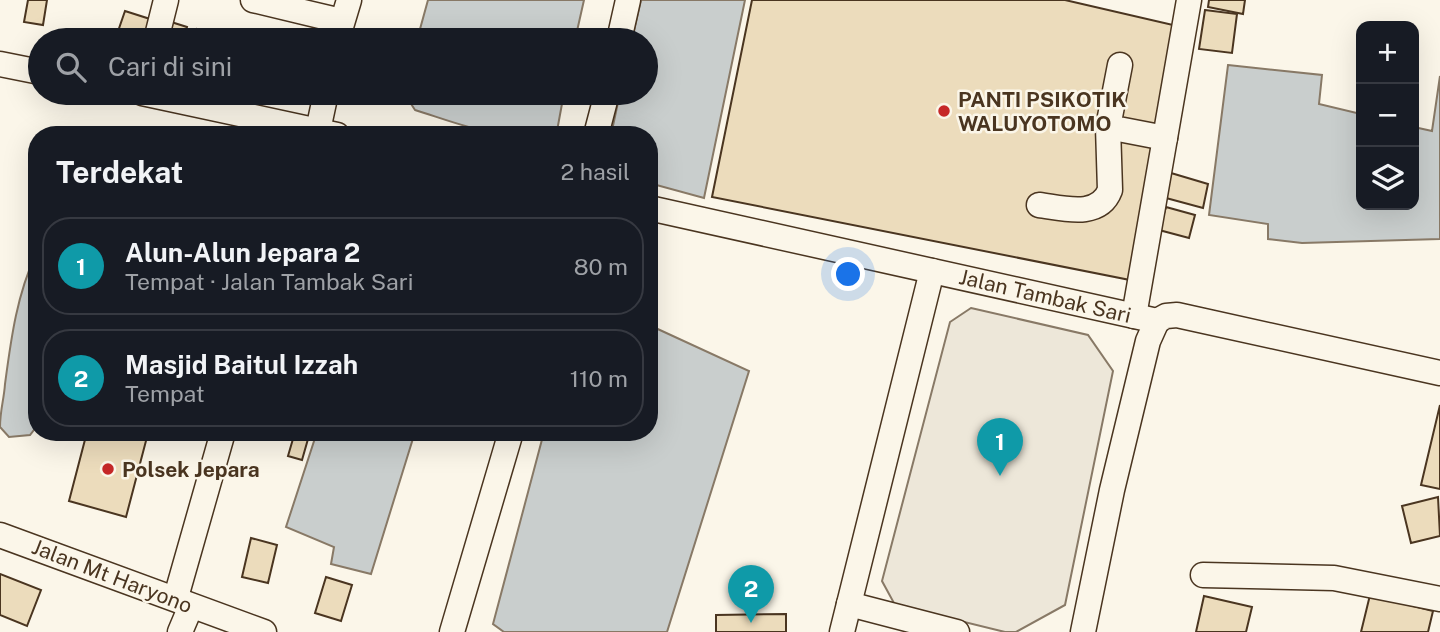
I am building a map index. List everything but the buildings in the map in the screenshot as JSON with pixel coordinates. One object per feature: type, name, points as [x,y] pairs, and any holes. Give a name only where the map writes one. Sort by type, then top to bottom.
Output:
[{"type":"street","points":[[159,28],[166,0]]},
{"type":"street","points":[[253,0],[342,20]]},
{"type":"street","points":[[622,28],[628,0]]},
{"type":"street","points":[[1083,632],[1112,490],[1148,341],[1145,319],[1165,138],[1189,0]]},
{"type":"street","points":[[0,64],[28,70]]},
{"type":"street","points":[[1039,205],[1081,210],[1093,208],[1107,198],[1110,190],[1108,127],[1120,65]]},
{"type":"street","points":[[197,105],[292,126]]},
{"type":"street","points":[[324,126],[325,105]]},
{"type":"street","points":[[598,126],[604,105]]},
{"type":"street","points":[[1108,127],[1165,138]]},
{"type":"street","name":"Jalan Tambak Sari","points":[[658,210],[1145,319],[1177,315],[1440,373]]},
{"type":"street","points":[[842,632],[932,271]]},
{"type":"street","points":[[180,632],[183,601],[221,441]]},
{"type":"street","points":[[452,632],[508,441]]},
{"type":"street","name":"Jalan Mt Haryono","points":[[0,535],[264,632]]},
{"type":"street","points":[[1203,575],[1334,578],[1440,599]]},
{"type":"street","points":[[849,604],[957,632]]},
{"type":"shaded area","points":[[428,0],[584,0],[578,28],[420,28]]},
{"type":"shaded area","points":[[641,0],[745,0],[704,198],[658,185],[658,126],[613,126],[617,105],[658,105],[658,28],[635,28]]},
{"type":"shaded area","points":[[1228,65],[1322,75],[1319,104],[1356,113],[1356,210],[1419,210],[1419,128],[1432,131],[1440,76],[1440,239],[1302,243],[1268,239],[1268,224],[1209,215]]},
{"type":"shaded area","points":[[412,105],[562,105],[558,126],[464,126],[415,110]]},
{"type":"shaded area","points":[[28,274],[28,435],[9,437],[0,427],[10,350]]},
{"type":"shaded area","points":[[971,308],[1088,335],[1113,371],[1065,605],[1016,632],[1005,632],[895,605],[882,581],[950,322]]},
{"type":"shaded area","points":[[658,329],[749,371],[667,632],[504,632],[493,624],[542,441],[658,441]]},
{"type":"shaded area","points":[[314,441],[412,441],[371,574],[331,564],[334,547],[286,527]]},
{"type":"place","name":"PANTI PSIKOTIK WALUYOTOMO","points":[[944,111]]},
{"type":"place","name":"Polsek Jepara","points":[[108,469]]},
{"type":"place","name":"Alun-Alun Jepara 2","points":[[1000,476]]},
{"type":"place","name":"Masjid Baitul Izzah","points":[[751,623]]}]
